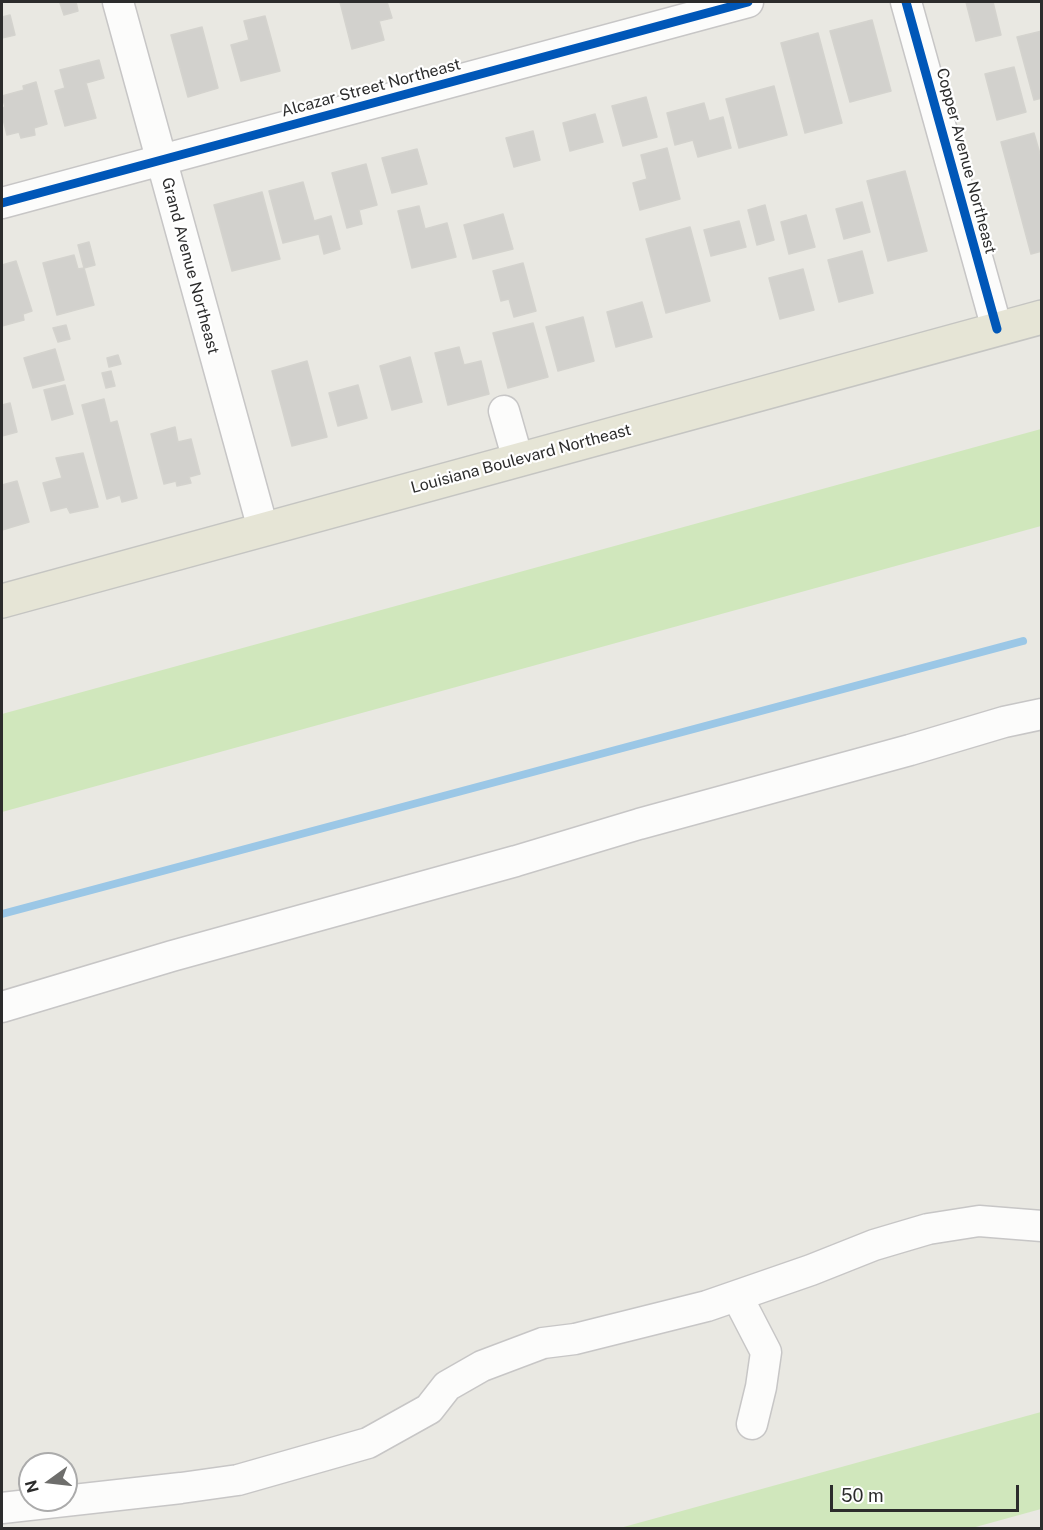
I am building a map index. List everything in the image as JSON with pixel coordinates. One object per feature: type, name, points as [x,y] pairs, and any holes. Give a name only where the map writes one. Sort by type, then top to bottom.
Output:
[{"type":"main road","name":"Louisiana Boulevard Northeast","points":[[2,601],[1041,317]]},
{"type":"street","name":"Grand Avenue Northeast","points":[[118,2],[263,529]]},
{"type":"street","name":"Alcazar Street Northeast","points":[[2,203],[748,2]]},
{"type":"street","name":"Copper Avenue Northeast","points":[[906,2],[997,329]]},
{"type":"street","points":[[504,411],[518,460]]},
{"type":"street","points":[[2,1007],[172,956],[639,824],[1004,722],[1041,714]]},
{"type":"street","points":[[2,1508],[238,1480],[368,1443],[429,1409],[447,1386],[482,1366],[543,1343],[575,1339],[671,1316],[737,1296],[874,1245],[928,1229],[979,1221],[1041,1226]]},
{"type":"street","points":[[737,1296],[766,1352],[752,1424]]},
{"type":"green space","points":[[1041,429],[1041,526],[2,812],[2,714]]},
{"type":"green space","points":[[1041,1412],[1041,1509],[972,1528],[620,1528]]},
{"type":"building","points":[[76,2],[78,11],[64,15],[60,3]]},
{"type":"building","points":[[340,2],[387,2],[392,18],[379,21],[384,40],[352,49]]},
{"type":"building","points":[[966,2],[993,2],[1001,35],[976,41]]},
{"type":"building","points":[[10,15],[15,35],[2,38],[2,17]]},
{"type":"building","points":[[265,16],[280,71],[241,81],[231,45],[249,40],[244,21]]},
{"type":"building","points":[[872,20],[891,91],[850,102],[830,31]]},
{"type":"building","points":[[202,27],[218,88],[188,97],[171,35]]},
{"type":"building","points":[[1042,31],[1042,98],[1034,100],[1017,37]]},
{"type":"building","points":[[818,33],[842,123],[805,133],[781,43]]},
{"type":"building","points":[[99,60],[104,78],[86,83],[96,118],[65,126],[55,91],[65,88],[60,70]]},
{"type":"building","points":[[1014,67],[1026,112],[997,120],[985,74]]},
{"type":"building","points":[[36,82],[47,124],[34,128],[35,135],[21,138],[19,132],[7,135],[2,115],[2,108],[5,107],[2,96],[24,90],[23,86]]},
{"type":"building","points":[[774,86],[787,135],[739,148],[726,99]]},
{"type":"building","points":[[646,97],[657,137],[623,146],[612,106]]},
{"type":"building","points":[[704,103],[709,121],[723,117],[731,148],[698,157],[693,140],[675,145],[667,113]]},
{"type":"building","points":[[595,114],[603,142],[570,151],[563,123]]},
{"type":"building","points":[[533,131],[540,160],[514,167],[506,138]]},
{"type":"building","points":[[1034,133],[1042,161],[1042,251],[1031,254],[1001,142]]},
{"type":"building","points":[[667,148],[680,199],[640,210],[633,183],[647,179],[641,155]]},
{"type":"building","points":[[417,149],[427,184],[392,193],[382,158]]},
{"type":"building","points":[[366,164],[377,205],[359,210],[362,224],[347,228],[332,173]]},
{"type":"building","points":[[905,171],[927,251],[888,261],[867,181]]},
{"type":"building","points":[[303,182],[314,221],[331,216],[340,249],[324,254],[319,234],[283,243],[269,191]]},
{"type":"building","points":[[262,192],[280,259],[232,271],[214,205]]},
{"type":"building","points":[[862,202],[870,232],[844,239],[836,209]]},
{"type":"building","points":[[765,205],[774,240],[757,245],[748,210]]},
{"type":"building","points":[[419,206],[425,229],[447,223],[456,257],[412,268],[398,211]]},
{"type":"building","points":[[503,214],[513,249],[473,259],[464,225]]},
{"type":"building","points":[[806,215],[815,247],[789,254],[781,222]]},
{"type":"building","points":[[739,221],[746,247],[711,256],[704,230]]},
{"type":"building","points":[[690,227],[710,301],[666,313],[646,239]]},
{"type":"building","points":[[89,242],[95,265],[84,268],[78,245]]},
{"type":"building","points":[[862,251],[873,293],[839,302],[828,260]]},
{"type":"building","points":[[74,255],[78,269],[84,268],[94,305],[57,315],[43,263]]},
{"type":"building","points":[[16,261],[32,311],[23,314],[24,320],[2,326],[2,265]]},
{"type":"building","points":[[523,263],[536,311],[514,317],[509,299],[501,301],[493,271]]},
{"type":"building","points":[[803,269],[814,310],[780,319],[769,278]]},
{"type":"building","points":[[642,302],[652,337],[616,347],[607,312]]},
{"type":"building","points":[[583,317],[594,361],[558,371],[546,327]]},
{"type":"building","points":[[533,323],[548,377],[508,388],[493,333]]},
{"type":"building","points":[[66,325],[70,339],[58,342],[53,328]]},
{"type":"building","points":[[459,347],[464,365],[481,361],[489,394],[448,405],[435,353]]},
{"type":"building","points":[[55,349],[64,380],[33,388],[24,358]]},
{"type":"building","points":[[118,355],[121,364],[109,367],[107,358]]},
{"type":"building","points":[[410,357],[422,402],[392,410],[380,366]]},
{"type":"building","points":[[307,361],[327,437],[292,446],[272,371]]},
{"type":"building","points":[[111,371],[115,386],[106,388],[102,373]]},
{"type":"building","points":[[65,385],[73,414],[52,420],[44,390]]},
{"type":"building","points":[[358,385],[367,418],[338,426],[329,393]]},
{"type":"building","points":[[104,399],[110,423],[117,421],[137,498],[122,502],[120,495],[107,499],[82,405]]},
{"type":"building","points":[[10,403],[17,432],[2,436],[2,405]]},
{"type":"building","points":[[175,427],[178,442],[191,439],[200,474],[189,477],[191,483],[177,486],[176,481],[164,484],[151,434]]},
{"type":"building","points":[[83,453],[98,507],[70,513],[67,507],[51,511],[43,483],[62,478],[56,458]]},
{"type":"building","points":[[17,481],[29,522],[2,530],[2,485]]},
{"type":"waterway","points":[[2,914],[1023,641]]},
{"type":"cycle path","points":[[2,203],[748,2]]},
{"type":"cycle path","points":[[906,2],[997,329]]}]
